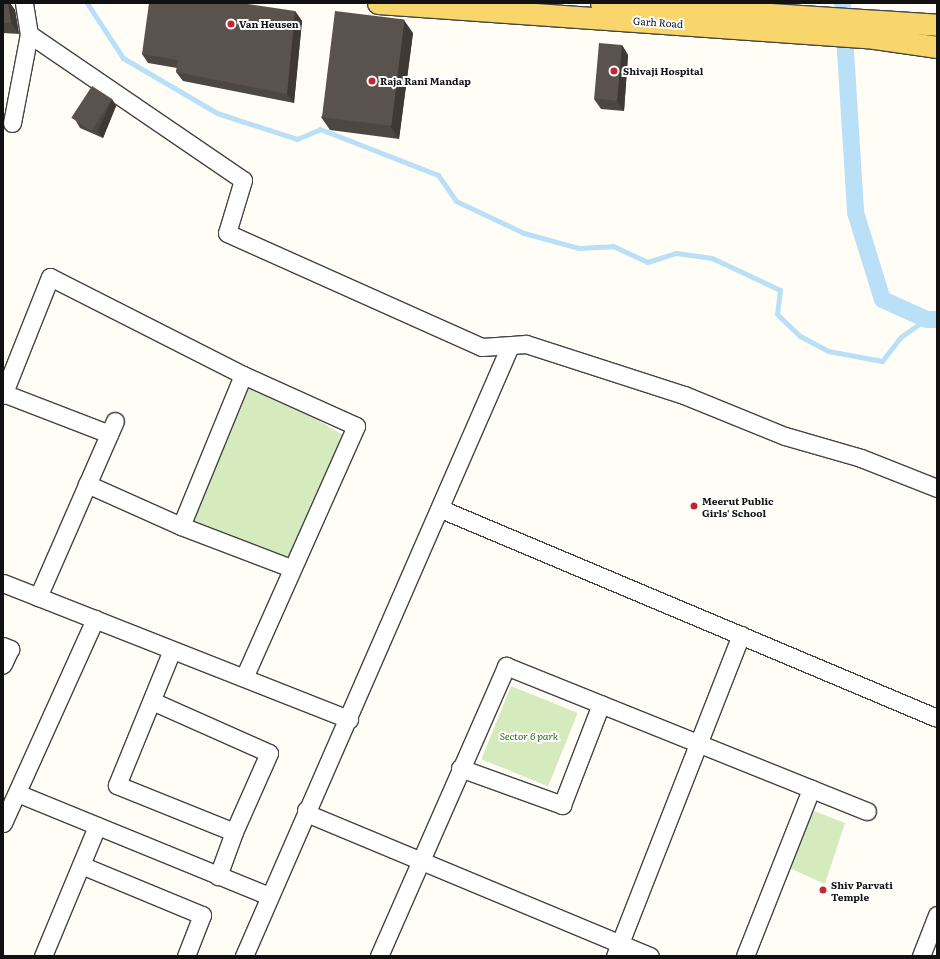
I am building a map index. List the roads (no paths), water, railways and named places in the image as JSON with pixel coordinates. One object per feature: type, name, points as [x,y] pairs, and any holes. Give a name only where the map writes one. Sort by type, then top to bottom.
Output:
[{"type":"main road","name":"Garh Road","points":[[378,3],[537,8],[867,29],[937,25]]},
{"type":"main road","name":"Garh Road","points":[[601,3],[661,5],[802,25]]},
{"type":"main road","name":"Garh Road","points":[[867,29],[937,47]]},
{"type":"street","points":[[12,123],[29,34],[24,3]]},
{"type":"street","points":[[29,34],[243,180],[227,233],[482,347],[526,344],[684,395],[785,436],[861,458],[937,488]]},
{"type":"street","points":[[38,597],[112,428],[3,394],[50,277],[243,375],[356,426],[291,568],[244,677]]},
{"type":"street","points":[[244,956],[306,810],[349,719],[441,509],[510,346]]},
{"type":"street","points":[[181,526],[243,375]]},
{"type":"street","points":[[87,484],[181,526],[291,568]]},
{"type":"street","points":[[441,509],[937,718]]},
{"type":"street","points":[[3,583],[349,719]]},
{"type":"street","points":[[3,824],[95,619]]},
{"type":"street","points":[[617,950],[741,635]]},
{"type":"street","points":[[3,646],[10,649],[3,664]]},
{"type":"street","points":[[172,650],[117,785],[234,832]]},
{"type":"street","points":[[379,956],[418,860],[506,666],[867,811]]},
{"type":"street","points":[[152,701],[269,753],[234,832],[218,876]]},
{"type":"street","points":[[460,768],[562,805],[601,704]]},
{"type":"street","points":[[745,956],[811,788]]},
{"type":"street","points":[[17,793],[269,896]]},
{"type":"street","points":[[306,810],[617,950],[650,956]]},
{"type":"street","points":[[43,956],[97,826]]},
{"type":"street","points":[[81,865],[202,915],[186,956]]},
{"type":"street","points":[[921,956],[937,915]]},
{"type":"waterway","points":[[87,3],[123,58],[217,113],[297,139],[320,129],[438,175],[456,201],[524,233],[579,248],[613,246],[647,262],[676,253],[712,258],[780,290],[777,314],[800,336],[828,351],[882,361],[901,337],[926,319]]},
{"type":"waterway","points":[[842,3],[855,212],[882,299],[926,319],[937,319]]},
{"type":"place","name":"Van Heusen","points":[[231,24]]},
{"type":"place","name":"Shivaji Hospital","points":[[614,71]]},
{"type":"place","name":"Raja Rani Mandap","points":[[372,81]]},
{"type":"place","name":"Meerut Public Girls' School","points":[[694,506]]},
{"type":"place","name":"Shiv Parvati Temple","points":[[823,890]]},
{"type":"park label","name":"Sector 6 park","points":[[529,736]]}]
